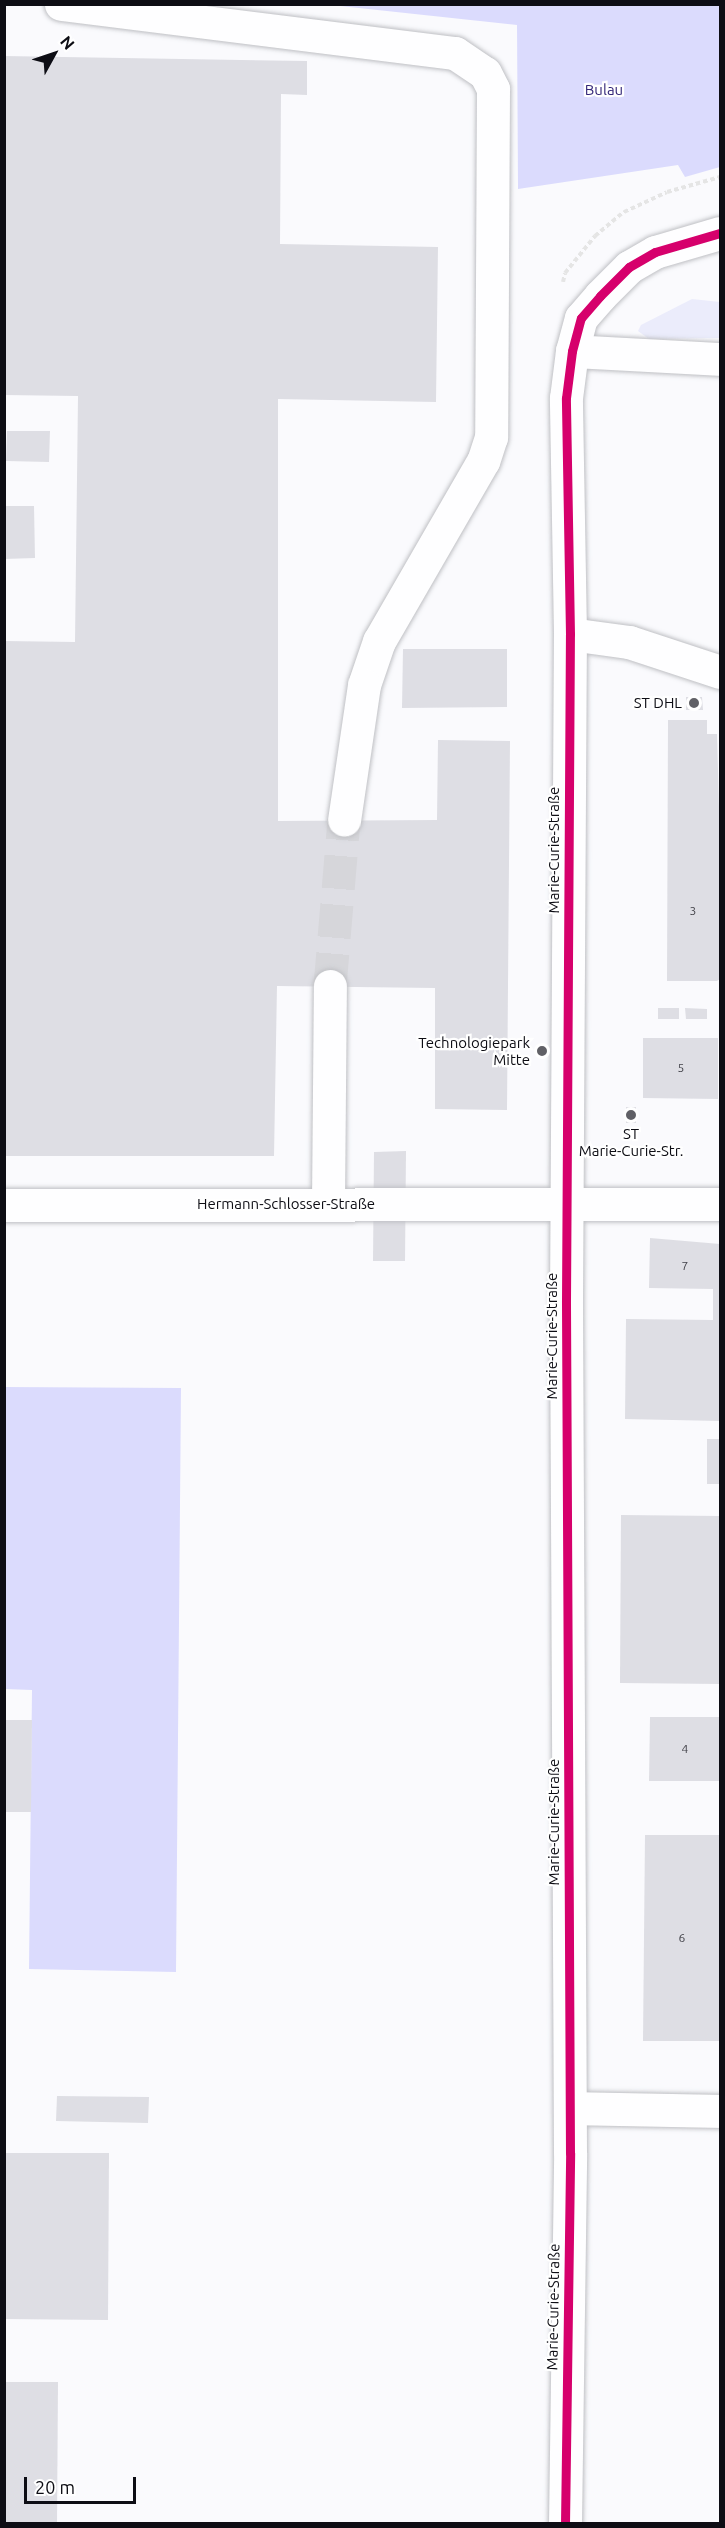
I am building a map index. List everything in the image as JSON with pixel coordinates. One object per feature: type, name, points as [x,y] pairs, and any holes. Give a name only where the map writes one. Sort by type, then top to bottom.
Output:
[{"type":"street","points":[[61,4],[455,53],[485,73],[493,89],[491,437],[483,461],[379,641],[364,685],[344,820]]},
{"type":"street","name":"Marie-Curie-Straße","points":[[565,2523],[570,2108],[567,1203],[570,634],[566,398],[572,351],[581,318],[629,267],[655,252],[720,233]]},
{"type":"street","points":[[572,351],[720,359]]},
{"type":"street","points":[[570,634],[629,642],[720,672]]},
{"type":"street","points":[[328,1204],[330,986]]},
{"type":"street","name":"Hermann-Schlosser-Straße","points":[[4,1205],[720,1204]]},
{"type":"street","points":[[570,2108],[720,2111]]},
{"type":"shaded area","points":[[692,299],[720,302],[720,338],[649,339],[638,331],[641,325]]},
{"type":"green space","name":"Bulau","points":[[331,5],[720,5],[720,167],[685,177],[678,165],[518,189],[517,25]]},
{"type":"green space","points":[[5,1387],[181,1388],[176,1972],[29,1969],[32,1690],[5,1689]]},
{"type":"building","points":[[4,56],[307,61],[307,95],[281,94],[280,244],[438,247],[436,402],[278,399],[278,821],[437,820],[438,740],[510,741],[507,1110],[435,1109],[435,988],[277,986],[274,1156],[4,1156],[4,641],[75,642],[78,396],[4,395]]},
{"type":"building","points":[[7,431],[50,431],[49,462],[6,461]]},
{"type":"building","points":[[4,506],[34,506],[35,558],[4,559]]},
{"type":"building","points":[[403,649],[507,649],[507,707],[402,708]]},
{"type":"building","name":"ST DHL","points":[[686,697],[702,697],[703,710],[686,710]]},
{"type":"building","points":[[668,720],[707,720],[707,734],[717,734],[720,979],[717,981],[667,981]]},
{"type":"building","points":[[658,1008],[679,1008],[679,1019],[658,1019]]},
{"type":"building","points":[[685,1008],[707,1009],[707,1019],[686,1019]]},
{"type":"building","points":[[643,1038],[718,1038],[718,1099],[643,1098]]},
{"type":"building","name":"ST Marie-Curie-Str.","points":[[626,1107],[636,1107],[636,1123],[626,1123]]},
{"type":"building","points":[[406,1151],[405,1261],[373,1261],[374,1152]]},
{"type":"building","points":[[650,1238],[720,1244],[720,1421],[625,1419],[626,1319],[713,1320],[713,1289],[649,1288]]},
{"type":"building","points":[[707,1439],[720,1439],[720,1484],[707,1484]]},
{"type":"building","points":[[621,1515],[720,1516],[720,1684],[620,1683]]},
{"type":"building","points":[[650,1717],[720,1717],[720,1781],[649,1781]]},
{"type":"building","points":[[4,1720],[32,1720],[31,1812],[4,1812]]},
{"type":"building","points":[[645,1835],[720,1835],[720,2041],[643,2041]]},
{"type":"building","points":[[57,2096],[149,2097],[148,2123],[56,2121]]},
{"type":"building","points":[[4,2153],[109,2153],[108,2320],[4,2319]]},
{"type":"building","points":[[4,2382],[58,2382],[57,2524],[4,2524]]},
{"type":"tunnel","points":[[330,986],[344,820]]},
{"type":"cycle path","points":[[565,2524],[570,2153],[566,1300],[570,634],[566,398],[572,351],[581,318],[600,296],[629,267],[655,252],[720,233]]},
{"type":"place","name":"ST DHL","points":[[694,703]]},
{"type":"place","name":"Technologiepark Mitte","points":[[542,1051]]},
{"type":"place","name":"ST Marie-Curie-Str.","points":[[631,1115]]}]
